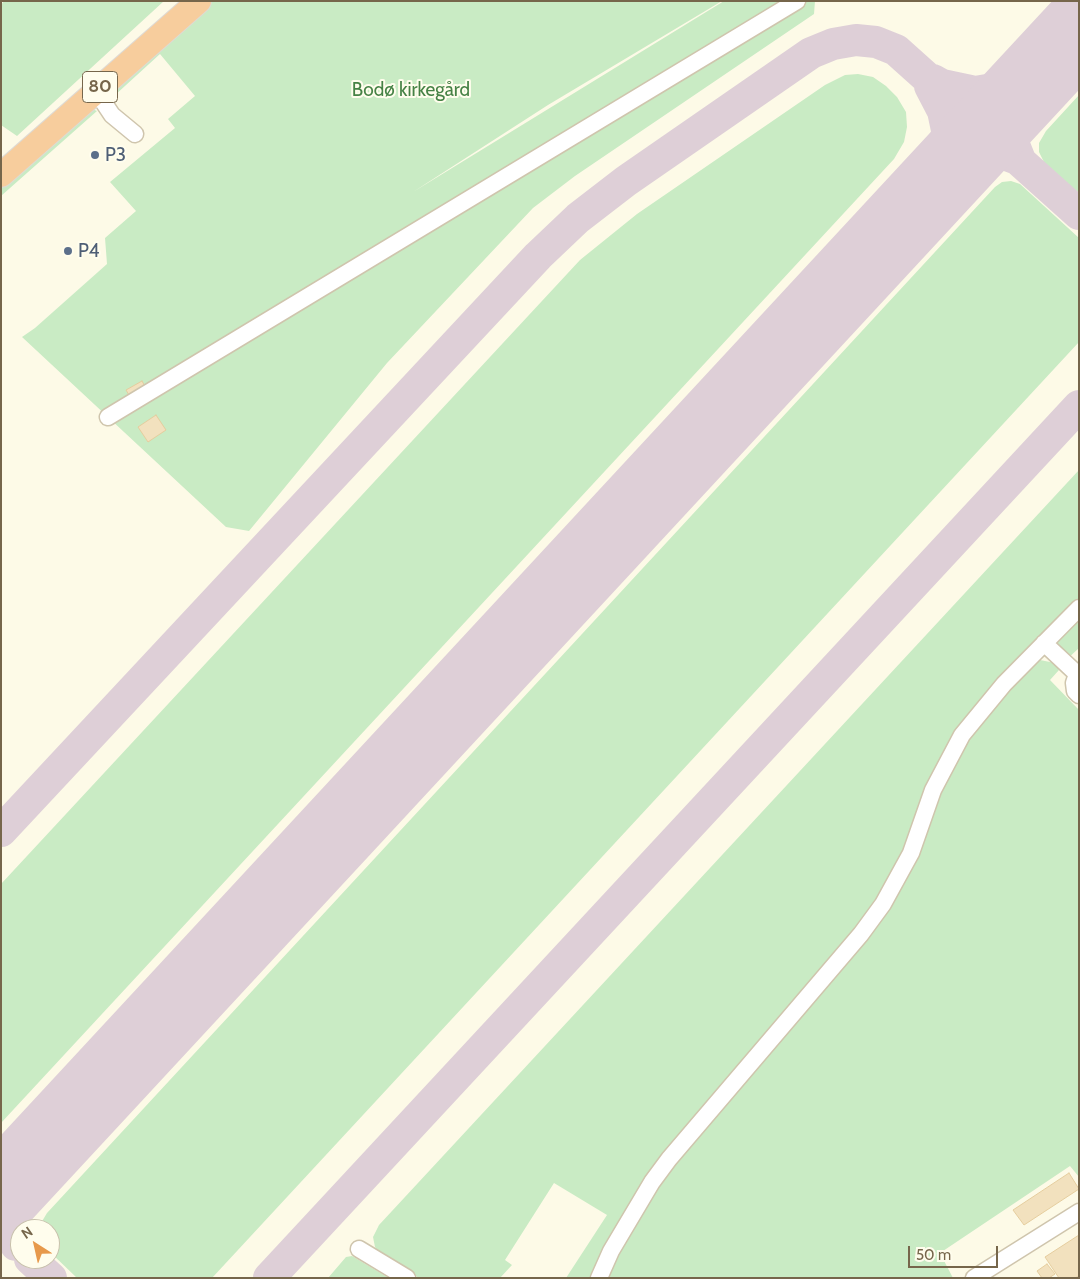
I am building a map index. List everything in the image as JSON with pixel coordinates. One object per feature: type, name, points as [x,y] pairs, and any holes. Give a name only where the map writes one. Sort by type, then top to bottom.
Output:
[{"type":"highway","name":"80","points":[[1,174],[199,1]]},
{"type":"lane","points":[[108,417],[797,1]]},
{"type":"lane","points":[[599,1278],[611,1251],[668,1159],[861,934],[883,904],[911,853],[933,790],[962,735],[1004,684],[1079,608]]},
{"type":"lane","points":[[1044,643],[1078,674],[1074,683],[1075,691],[1079,695]]},
{"type":"lane","points":[[974,1278],[1079,1212]]},
{"type":"lane","points":[[359,1249],[407,1278]]},
{"type":"green space","points":[[4,1],[164,1],[17,136],[1,125],[1,5]]},
{"type":"green space","name":"Bodø kirkegård","points":[[212,1],[722,1],[548,105],[413,192],[724,1],[815,1],[814,14],[575,176],[533,208],[387,363],[249,531],[226,527],[22,337],[35,328],[107,264],[105,238],[136,211],[110,182],[175,128],[168,119],[195,96],[160,54],[114,96],[116,86]]},
{"type":"green space","points":[[858,74],[873,77],[886,86],[897,97],[906,112],[907,127],[904,142],[894,159],[1,1123],[1,884],[580,260],[637,214],[825,85],[845,75]]},
{"type":"green space","points":[[1079,95],[1079,193],[1046,166],[1039,152],[1039,143],[1046,131]]},
{"type":"green space","points":[[92,109],[97,111],[1,196],[1,185]]},
{"type":"green space","points":[[1011,181],[1020,184],[1079,238],[1079,342],[212,1278],[77,1278],[60,1262],[60,1219],[43,1219],[47,1213],[995,187],[1002,182]]},
{"type":"green space","points":[[1079,470],[1079,648],[1064,662],[1044,643],[1030,658],[1055,663],[1059,670],[1050,680],[1079,710],[1079,1177],[1070,1166],[940,1253],[953,1278],[566,1278],[607,1215],[554,1183],[505,1260],[512,1265],[500,1278],[419,1278],[380,1254],[375,1247],[373,1237],[379,1225]]},
{"type":"green space","points":[[352,1256],[389,1278],[328,1278],[346,1257]]},
{"type":"building","points":[[142,381],[147,390],[132,400],[126,390]]},
{"type":"building","points":[[156,415],[166,430],[148,442],[138,427]]},
{"type":"building","points":[[1069,1173],[1079,1189],[1024,1225],[1013,1210]]},
{"type":"building","points":[[1079,1235],[1079,1276],[1075,1278],[1059,1278],[1045,1257]]},
{"type":"building","points":[[1047,1264],[1055,1274],[1049,1278],[1042,1278],[1037,1271]]},
{"type":"taxiway","points":[[1,831],[538,256],[578,218],[626,181],[811,53],[833,44],[856,40],[876,42],[896,50],[1079,214]]},
{"type":"taxiway","points":[[933,80],[942,85],[975,92],[1011,86],[1042,71]]},
{"type":"taxiway","points":[[926,196],[942,160],[947,130],[943,111],[930,86]]},
{"type":"taxiway","points":[[952,168],[976,153],[986,151],[1004,154],[1020,160],[1010,135],[1009,115],[1013,102]]},
{"type":"taxiway","points":[[269,1278],[1079,406]]},
{"type":"taxiway","points":[[10,1235],[4,1219],[5,1208],[9,1188],[19,1175]]},
{"type":"taxiway","points":[[41,1269],[51,1278]]},
{"type":"runway","points":[[1,1194],[1079,31]]},
{"type":"place","name":"P3","points":[[95,155]]},
{"type":"place","name":"P4","points":[[68,251]]}]
